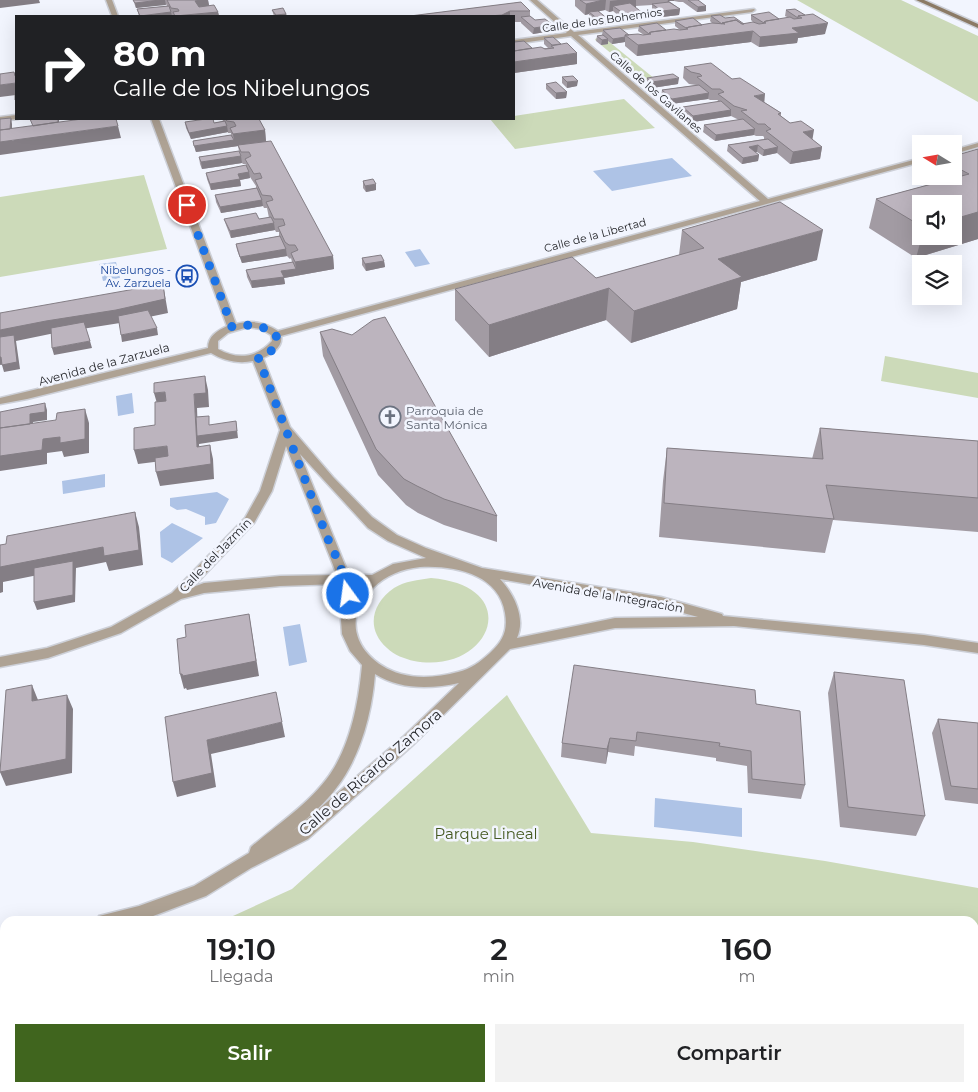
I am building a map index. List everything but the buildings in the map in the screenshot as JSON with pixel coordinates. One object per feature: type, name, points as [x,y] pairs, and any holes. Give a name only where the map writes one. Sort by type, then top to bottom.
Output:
[{"type":"street","points":[[109,0],[115,15]]},
{"type":"street","name":"Calle de los Gavilanes","points":[[534,0],[765,201]]},
{"type":"street","points":[[919,0],[978,26]]},
{"type":"street","name":"Calle de los Bohemios","points":[[515,42],[752,10]]},
{"type":"street","points":[[0,119],[15,117]]},
{"type":"street","points":[[155,120],[232,327]]},
{"type":"street","points":[[962,150],[978,145]]},
{"type":"street","name":"Calle de la Libertad","points":[[276,334],[912,162]]},
{"type":"street","points":[[248,324],[264,326],[276,334],[277,342],[271,351],[258,357],[240,360],[222,357],[213,350],[213,341],[219,333],[232,327],[248,324]]},
{"type":"street","name":"Avenida de la Zarzuela","points":[[0,401],[34,395],[174,358],[213,350]]},
{"type":"street","points":[[258,357],[286,429],[345,580],[350,608],[347,628],[353,647],[369,664],[394,678],[425,683],[457,679],[484,667],[506,645],[514,625],[511,604],[500,586],[481,572],[452,563],[411,546],[375,526],[330,483],[286,429]]},
{"type":"street","name":"Calle del Jazmín","points":[[176,596],[250,520],[266,491],[286,429]]},
{"type":"street","points":[[350,608],[359,592],[374,579],[390,569],[410,563],[432,561],[452,563]]},
{"type":"street","name":"Avenida de la Integración","points":[[481,572],[662,602],[734,621]]},
{"type":"street","name":"Calle del Jazmín","points":[[0,662],[48,653],[116,630],[176,596],[204,588],[280,582],[374,579]]},
{"type":"street","name":"Avenida de la Integración","points":[[506,645],[615,623],[734,621],[924,640],[978,648]]},
{"type":"street","name":"Calle de Ricardo Zamora","points":[[245,862],[332,783],[348,756],[359,721],[369,664]]},
{"type":"street","name":"Calle de Ricardo Zamora","points":[[129,916],[200,891],[245,862],[302,834],[408,741],[484,667]]},
{"type":"green space","points":[[797,0],[901,0],[978,36],[978,102]]},
{"type":"green space","points":[[602,36],[655,79],[643,80],[601,45],[607,44],[603,41],[596,41],[595,39]]},
{"type":"green space","points":[[624,99],[655,128],[515,149],[491,120],[515,120],[515,116]]},
{"type":"green space","points":[[144,175],[167,249],[0,277],[0,197]]},
{"type":"green space","points":[[885,356],[978,373],[978,398],[881,381]]},
{"type":"green space","points":[[431,578],[461,584],[479,596],[488,611],[487,628],[478,643],[462,655],[441,662],[414,661],[393,653],[380,641],[374,625],[374,617],[380,601],[394,588],[407,582]]},
{"type":"green space","name":"Parque Lineal","points":[[507,695],[591,833],[693,842],[825,861],[978,888],[978,916],[233,916],[292,889]]},
{"type":"water","points":[[672,158],[692,176],[612,191],[593,171]]},
{"type":"water","points":[[420,249],[430,264],[415,267],[405,252]]},
{"type":"water","points":[[116,262],[120,278],[103,281],[99,264]]},
{"type":"water","points":[[132,393],[134,413],[118,416],[116,396]]},
{"type":"water","points":[[105,474],[105,487],[63,494],[62,481]]},
{"type":"water","points":[[217,492],[229,499],[216,523],[205,525],[205,517],[186,509],[177,510],[170,506],[170,498]]},
{"type":"water","points":[[172,523],[203,538],[172,563],[161,557],[160,532]]},
{"type":"water","points":[[300,624],[307,662],[289,666],[283,627]]},
{"type":"water","points":[[655,798],[742,808],[742,837],[654,827]]},
{"type":"place","name":"Nibelungos - Av. Zarzuela","points":[[187,276]]},
{"type":"place","name":"Parroquia de Santa Mónica","points":[[390,417]]},
{"type":"route","points":[[187,205],[232,327],[248,324],[264,326],[276,334],[277,342],[271,351],[258,357],[327,537],[340,565],[348,594]]}]
